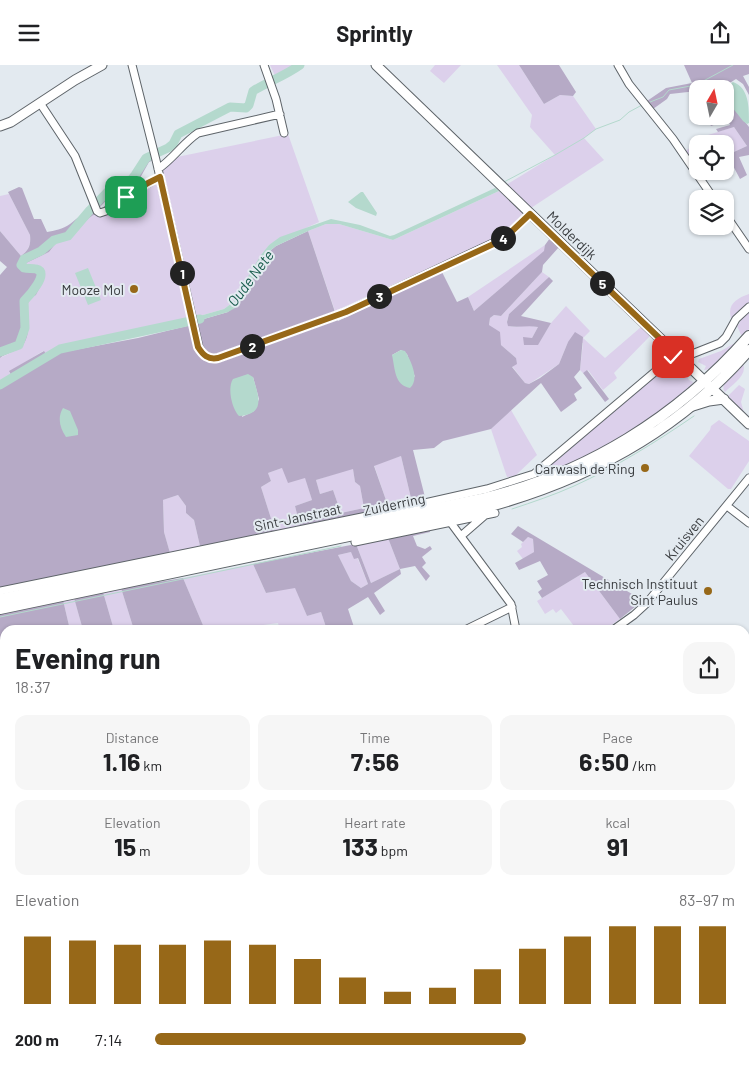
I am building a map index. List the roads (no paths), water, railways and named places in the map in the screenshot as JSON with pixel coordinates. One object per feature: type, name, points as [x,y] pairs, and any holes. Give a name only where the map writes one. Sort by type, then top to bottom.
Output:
[{"type":"highway","name":"Zuiderring","points":[[0,609],[483,508],[554,486],[590,470],[634,446],[690,406],[749,336]]},
{"type":"highway","name":"Zuiderring","points":[[0,599],[481,499],[522,488],[576,467],[629,438],[708,384],[749,349]]},
{"type":"main road","points":[[0,126],[11,122],[75,80],[102,65]]},
{"type":"main road","name":"Molderdijk","points":[[376,65],[749,424]]},
{"type":"main road","points":[[690,406],[695,407],[709,401],[724,399]]},
{"type":"street","points":[[132,65],[155,155],[198,347],[202,354],[210,358],[218,358],[346,312],[500,241],[530,214]]},
{"type":"street","points":[[264,65],[280,114],[284,133]]},
{"type":"street","points":[[618,65],[629,84],[673,139],[708,190]]},
{"type":"street","points":[[40,103],[76,157],[93,203],[100,213],[106,211],[136,189],[160,177]]},
{"type":"street","points":[[158,169],[176,154],[191,137],[198,133],[280,114]]},
{"type":"street","points":[[734,227],[749,249]]},
{"type":"street","name":"Sint-Janstraat","points":[[0,591],[362,517],[487,489],[534,474],[679,357],[720,343],[726,337],[736,319],[749,307]]},
{"type":"street","name":"Kruisven","points":[[620,625],[646,604],[749,479]]},
{"type":"street","points":[[727,506],[749,523]]},
{"type":"street","points":[[355,542],[495,513]]},
{"type":"street","points":[[461,537],[484,516]]},
{"type":"street","points":[[451,523],[512,607],[515,625]]},
{"type":"street","points":[[476,625],[512,607]]},
{"type":"water","points":[[734,83],[742,89],[747,98],[749,123],[747,124],[734,110]]},
{"type":"water","points":[[495,188],[499,191],[393,240],[339,224],[326,224],[308,231],[271,250],[235,308],[228,312],[197,321],[196,317],[224,309],[232,303],[261,255],[269,245],[280,237],[331,219],[360,225],[390,236]]},
{"type":"water","points":[[363,192],[377,213],[376,216],[356,208],[348,202]]},
{"type":"water","points":[[88,268],[101,300],[88,305],[75,273]]},
{"type":"water","points":[[401,350],[405,351],[414,370],[414,380],[410,388],[398,380],[395,370],[392,355]]},
{"type":"water","points":[[248,374],[253,377],[257,390],[257,408],[254,412],[239,416],[234,409],[231,398],[231,383],[233,379]]},
{"type":"water","points":[[63,408],[70,411],[78,430],[78,435],[66,437],[64,434],[60,419]]},
{"type":"waterway","points":[[0,352],[19,345],[25,328],[24,301],[34,290],[40,279],[40,271],[24,268],[21,265],[24,259],[41,251],[54,240],[68,236],[117,182],[131,180],[146,158],[168,148],[173,144],[178,134],[230,107],[246,108],[249,105],[253,91],[300,65]]},
{"type":"waterway","name":"Oude Nete","points":[[650,102],[663,97],[669,90],[696,85],[733,65]]},
{"type":"waterway","name":"Oude Nete","points":[[504,182],[555,155],[596,129],[620,120],[629,112],[642,105]]},
{"type":"waterway","name":"Oude Nete","points":[[0,385],[60,349],[200,319]]},
{"type":"waterway","points":[[512,509],[590,479],[650,445],[694,416]]},
{"type":"waterway","points":[[0,617],[341,546]]},
{"type":"place","name":"Mooze Mol","points":[[134,289]]},
{"type":"place","name":"Carwash de Ring","points":[[645,468]]},
{"type":"place","name":"Technisch Instituut Sint Paulus","points":[[708,591]]}]
